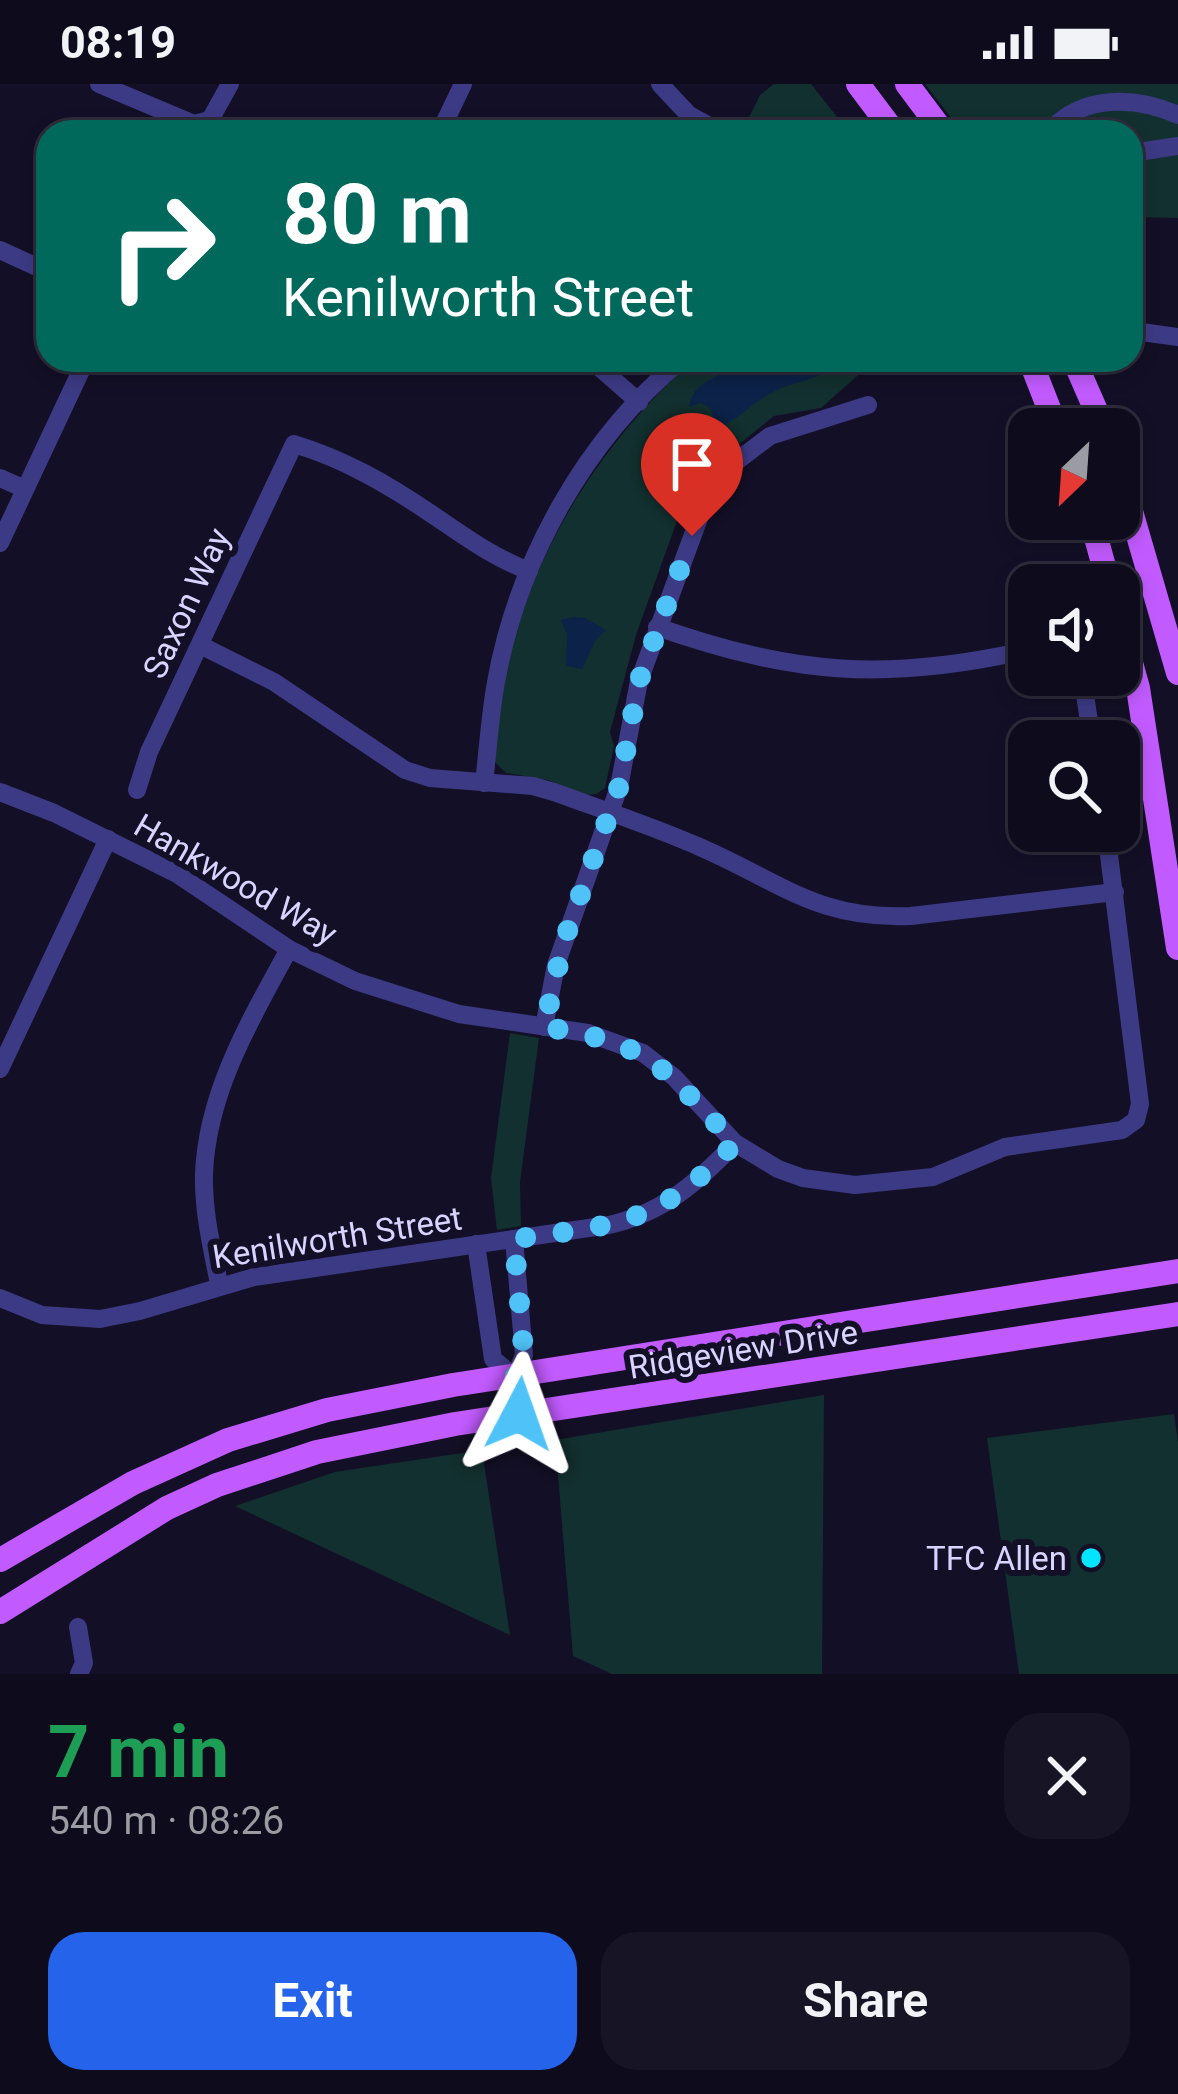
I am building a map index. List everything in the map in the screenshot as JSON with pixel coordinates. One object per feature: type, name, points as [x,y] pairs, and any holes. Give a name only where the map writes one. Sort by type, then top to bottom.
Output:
[{"type":"main road","points":[[858,84],[885,120]]},
{"type":"main road","points":[[907,84],[934,120]]},
{"type":"main road","points":[[1035,372],[1049,408]]},
{"type":"main road","points":[[1079,372],[1095,408]]},
{"type":"main road","points":[[1139,540],[1178,673]]},
{"type":"main road","points":[[1139,696],[1178,948]]},
{"type":"main road","name":"Ridgeview Drive","points":[[0,1561],[134,1483],[228,1441],[327,1410],[453,1384],[1178,1271]]},
{"type":"main road","name":"Ridgeview Drive","points":[[0,1612],[167,1508],[270,1465],[369,1439],[1178,1314]]},
{"type":"main road","points":[[515,1377],[519,1414]]},
{"type":"street","points":[[99,84],[178,120]]},
{"type":"street","points":[[207,120],[217,112],[230,84]]},
{"type":"street","points":[[446,120],[463,84]]},
{"type":"street","points":[[660,84],[699,120]]},
{"type":"street","points":[[1065,120],[1084,106],[1111,101],[1138,102],[1178,115]]},
{"type":"street","points":[[1143,151],[1178,146]]},
{"type":"street","points":[[0,250],[36,266]]},
{"type":"street","points":[[1143,332],[1178,337]]},
{"type":"street","points":[[0,543],[80,372]]},
{"type":"street","points":[[604,372],[638,402]]},
{"type":"street","points":[[484,783],[496,679],[529,571],[576,482],[638,402],[669,372]]},
{"type":"street","points":[[544,1027],[564,941],[610,814],[639,681],[704,502],[733,464],[770,436],[868,405]]},
{"type":"street","name":"Saxon Way","points":[[137,790],[149,752],[294,444],[370,476],[484,550],[529,571]]},
{"type":"street","points":[[0,478],[25,489]]},
{"type":"street","points":[[657,627],[762,660],[846,672],[944,667],[1008,654]]},
{"type":"street","points":[[200,645],[274,682],[405,770],[430,778],[533,786],[722,857],[808,902],[853,914],[911,916],[1115,892],[1109,852]]},
{"type":"street","name":"Hankwood Way","points":[[0,792],[178,874],[289,949],[405,999],[459,1014],[606,1038],[643,1053],[674,1077],[735,1143],[766,1163],[803,1178],[855,1185],[934,1177],[1005,1147],[1130,1126],[1140,1104],[1115,892]]},
{"type":"street","points":[[0,1069],[108,839]]},
{"type":"street","points":[[219,1285],[205,1198],[212,1116],[241,1042],[289,949]]},
{"type":"street","name":"Kenilworth Street","points":[[0,1298],[42,1315],[100,1319],[219,1285],[609,1225],[654,1211],[694,1185],[735,1143]]},
{"type":"street","points":[[476,1244],[493,1359],[515,1377],[524,1355],[514,1239]]},
{"type":"street","points":[[78,1628],[84,1664],[79,1674]]},
{"type":"green space","points":[[774,84],[811,84],[840,120],[748,120],[760,95]]},
{"type":"green space","points":[[925,84],[1178,84],[1178,218],[1143,217],[1143,120],[953,120]]},
{"type":"green space","points":[[681,372],[862,372],[821,408],[774,416],[732,450],[722,452],[683,504],[636,635],[610,732],[614,746],[605,788],[585,795],[548,780],[506,773],[494,761],[502,693],[534,582],[575,501]]},
{"type":"green space","points":[[510,1033],[539,1038],[520,1182],[521,1226],[497,1230],[491,1178]]},
{"type":"green space","points":[[824,1395],[822,1674],[612,1674],[573,1656],[555,1440]]},
{"type":"green space","name":"TFC Allen","points":[[1174,1414],[1178,1674],[1019,1674],[987,1438]]},
{"type":"green space","points":[[482,1450],[510,1635],[235,1506],[335,1472]]},
{"type":"water","points":[[726,372],[824,372],[775,391],[717,428],[712,426],[713,415],[707,406],[689,407],[703,384]]},
{"type":"water","points":[[573,617],[606,630],[595,641],[582,669],[566,666],[567,635],[561,620]]},
{"type":"place","name":"TFC Allen","points":[[1091,1558]]},
{"type":"route","points":[[519,1414],[515,1377],[524,1355],[514,1239],[609,1225],[654,1211],[694,1185],[735,1143],[674,1077],[643,1053],[588,1033],[544,1027],[564,941],[619,787],[639,681],[692,536]]}]
